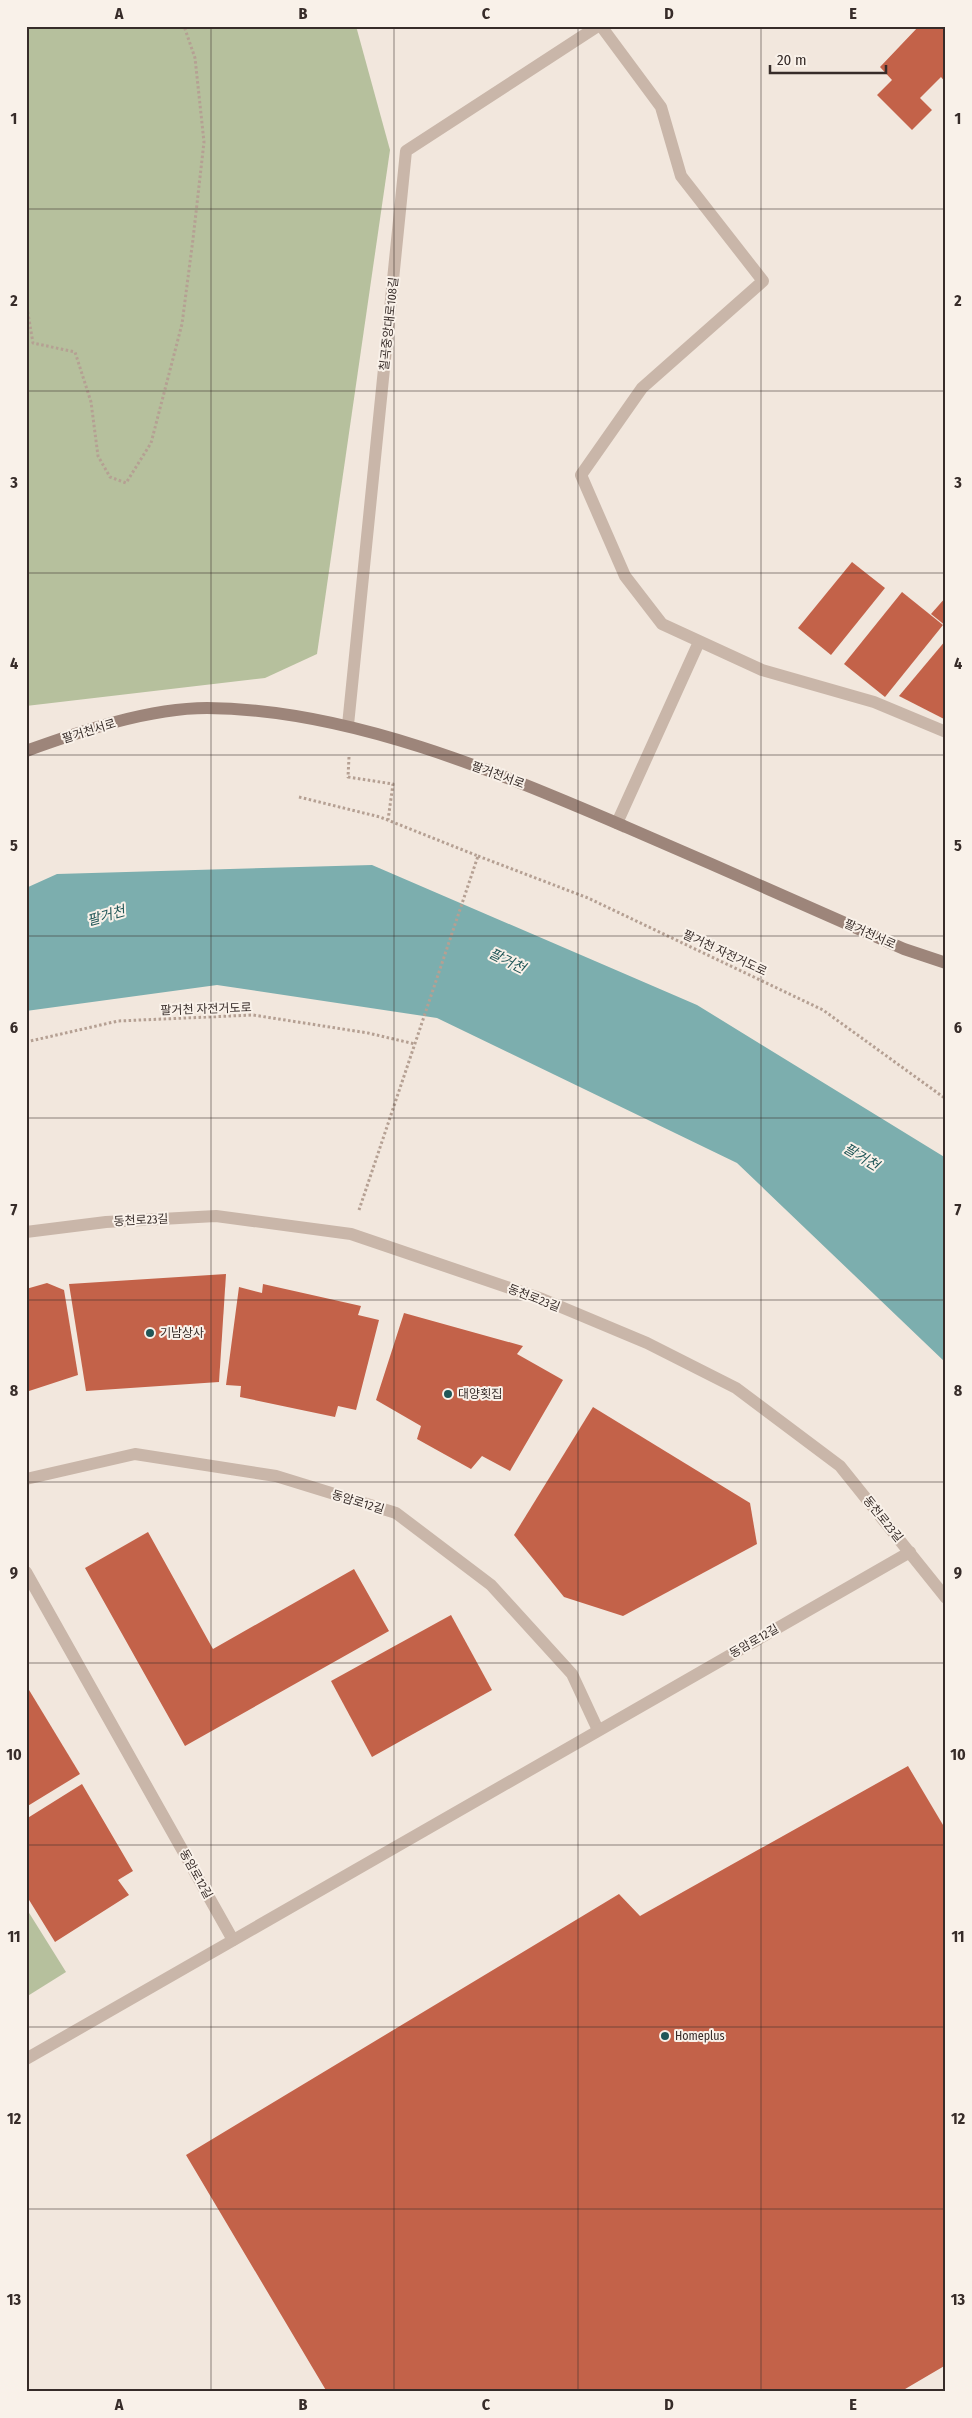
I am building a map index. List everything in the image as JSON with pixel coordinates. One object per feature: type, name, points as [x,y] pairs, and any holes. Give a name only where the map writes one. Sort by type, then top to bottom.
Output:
[{"type":"main road","name":"팔거천서로","points":[[26,751],[134,717],[205,708],[266,711],[348,725],[504,775],[904,949],[946,963]]},
{"type":"street","points":[[600,26],[660,107],[682,176],[763,281],[642,388],[581,475],[625,576],[662,624],[698,642],[762,670],[874,702],[946,732]]},
{"type":"street","name":"칠곡중앙대로108길","points":[[348,725],[406,151],[600,26]]},
{"type":"street","points":[[617,823],[698,642]]},
{"type":"street","name":"동천로23길","points":[[26,1232],[106,1222],[216,1216],[351,1234],[542,1299],[647,1344],[736,1388],[840,1466],[946,1598]]},
{"type":"street","name":"동암로12길","points":[[26,1479],[135,1454],[276,1476],[396,1513],[491,1586],[572,1674],[598,1730]]},
{"type":"street","name":"동암로12길","points":[[26,2059],[910,1552]]},
{"type":"street","name":"동암로12길","points":[[26,1572],[233,1940]]},
{"type":"path","points":[[26,302],[33,343],[75,352],[91,402],[98,456],[110,477],[126,483],[151,443],[182,324],[193,239],[204,142],[195,58],[184,26]]},
{"type":"path","points":[[349,757],[348,777],[393,784],[388,820]]},
{"type":"path","name":"팔거천 자전거도로","points":[[299,797],[388,820],[588,898],[823,1010],[946,1099]]},
{"type":"path","points":[[351,1234],[478,856]]},
{"type":"path","name":"팔거천 자전거도로","points":[[26,1042],[118,1021],[253,1015],[368,1032],[416,1044]]},
{"type":"green space","points":[[26,26],[356,26],[390,150],[317,654],[265,678],[26,706]]},
{"type":"green space","points":[[26,1908],[66,1972],[26,1997]]},
{"type":"water","name":"팔거천","points":[[372,865],[697,1005],[946,1158],[946,1363],[737,1163],[437,1018],[217,985],[26,1011],[26,888],[57,874]]},
{"type":"building","points":[[919,26],[946,26],[946,83],[941,77],[920,98],[932,110],[912,130],[877,95],[892,80],[880,67]]},
{"type":"building","points":[[852,562],[885,588],[831,655],[798,628]]},
{"type":"building","points":[[902,592],[943,625],[885,697],[844,664]]},
{"type":"building","points":[[946,597],[946,626],[931,614]]},
{"type":"building","points":[[946,640],[946,720],[899,696]]},
{"type":"building","name":"기남상사","points":[[226,1274],[219,1382],[86,1391],[69,1284]]},
{"type":"building","points":[[47,1283],[64,1290],[78,1375],[26,1392],[26,1289]]},
{"type":"building","points":[[263,1284],[361,1306],[358,1315],[379,1320],[356,1410],[338,1406],[335,1417],[240,1397],[241,1386],[226,1385],[239,1287],[262,1293]]},
{"type":"building","points":[[404,1313],[523,1346],[517,1354],[563,1380],[510,1471],[482,1456],[471,1469],[417,1439],[421,1426],[376,1400]]},
{"type":"building","points":[[593,1407],[750,1503],[757,1544],[623,1616],[564,1597],[514,1535]]},
{"type":"building","points":[[148,1532],[213,1649],[354,1569],[389,1631],[185,1746],[85,1568]]},
{"type":"building","points":[[451,1615],[492,1690],[372,1757],[331,1681]]},
{"type":"building","points":[[26,1685],[80,1774],[26,1807]]},
{"type":"building","name":"Homeplus","points":[[908,1766],[946,1830],[946,2365],[900,2392],[327,2392],[186,2155],[619,1894],[640,1916]]},
{"type":"building","points":[[82,1784],[133,1871],[118,1880],[129,1895],[55,1942],[26,1895],[26,1819]]},
{"type":"place","name":"기남상사","points":[[150,1333]]},
{"type":"place","name":"대양횟집","points":[[448,1394]]},
{"type":"place","name":"Homeplus","points":[[665,2036]]}]
